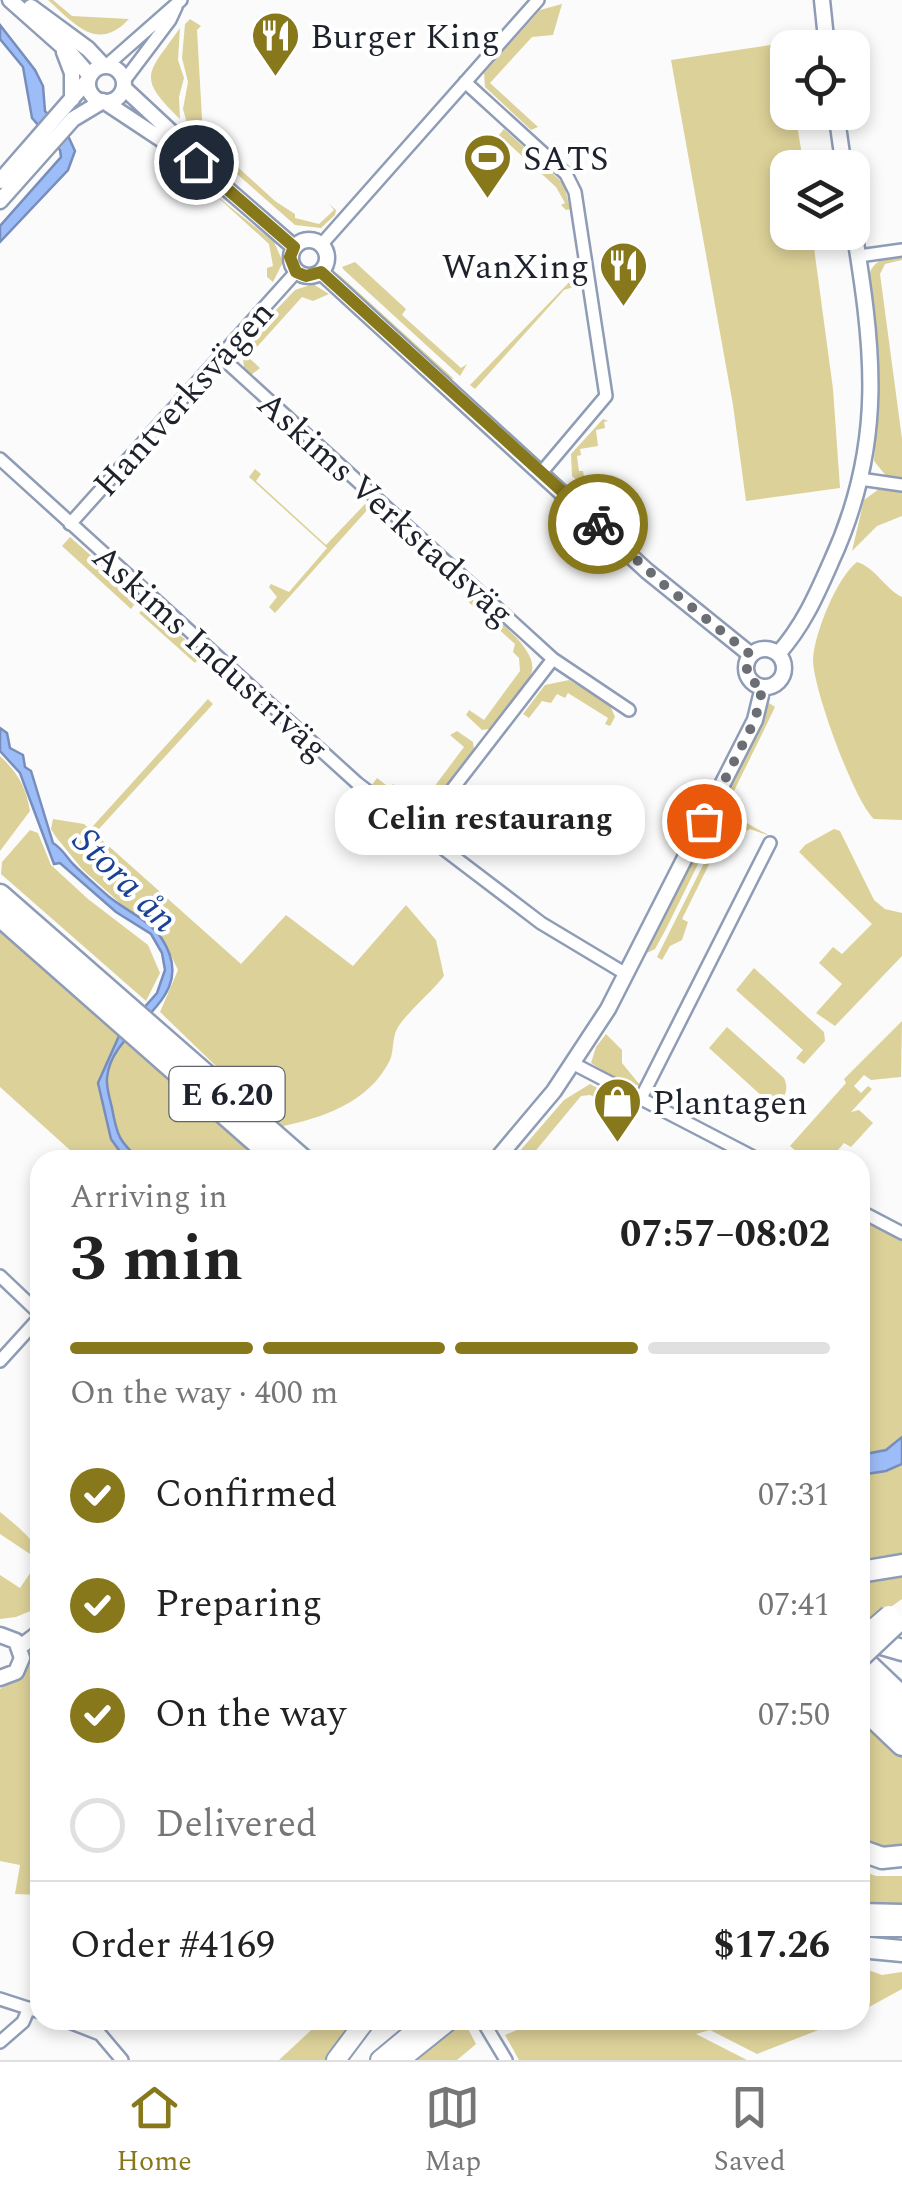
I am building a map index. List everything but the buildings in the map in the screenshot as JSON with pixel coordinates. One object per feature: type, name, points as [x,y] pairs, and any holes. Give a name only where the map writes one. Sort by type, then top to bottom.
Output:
[{"type":"highway","name":"E 6.20","points":[[0,894],[146,1033],[292,1150]]},
{"type":"highway","name":"E 6.20","points":[[0,916],[129,1018]]},
{"type":"highway","name":"E 6.20","points":[[146,1033],[267,1150]]},
{"type":"highway","points":[[870,1570],[902,1565]]},
{"type":"highway","points":[[870,1646],[897,1616]]},
{"type":"highway","points":[[870,1637],[902,1650]]},
{"type":"highway","points":[[870,1667],[902,1698]]},
{"type":"highway","points":[[870,1691],[902,1721]]},
{"type":"highway","points":[[870,1715],[902,1745]]},
{"type":"highway","points":[[870,1854],[882,1858],[902,1856]]},
{"type":"highway","points":[[870,1866],[902,1871]]},
{"type":"highway","points":[[870,1914],[902,1914]]},
{"type":"highway","points":[[870,1948],[902,1950]]},
{"type":"main road","points":[[870,1634],[897,1616]]},
{"type":"main road","points":[[870,1927],[902,1927]]},
{"type":"main road","points":[[336,2060],[358,2030]]},
{"type":"main road","points":[[380,2060],[416,2030]]},
{"type":"main road","points":[[400,2060],[438,2030]]},
{"type":"street","points":[[10,0],[62,46],[89,78],[90,92],[196,162],[294,247]]},
{"type":"street","points":[[23,0],[105,66],[118,70],[124,84],[183,143],[196,162]]},
{"type":"street","points":[[321,245],[538,0]]},
{"type":"street","points":[[822,0],[825,30]]},
{"type":"street","points":[[0,181],[58,125],[72,98],[89,78],[179,2]]},
{"type":"street","points":[[58,125],[117,98],[179,2]]},
{"type":"street","points":[[62,46],[72,74],[72,98]]},
{"type":"street","points":[[465,82],[566,174],[575,192],[606,396],[541,473]]},
{"type":"street","points":[[0,201],[44,140]]},
{"type":"street","points":[[304,240],[321,245],[326,262],[321,272],[306,276],[296,272],[290,257],[294,247],[304,240]]},
{"type":"street","points":[[778,654],[813,604],[848,521],[868,442],[872,378],[858,250]]},
{"type":"street","points":[[859,256],[902,250]]},
{"type":"street","name":"Hantverksvägen","points":[[70,524],[296,272]]},
{"type":"street","points":[[321,272],[655,578],[751,655]]},
{"type":"street","name":"Askims Verkstadsväg","points":[[220,356],[552,659],[629,710]]},
{"type":"street","name":"Askims Industriväg","points":[[0,459],[338,766],[540,922],[626,974]]},
{"type":"street","points":[[860,479],[902,486]]},
{"type":"street","points":[[764,648],[778,654],[784,662],[784,673],[778,682],[763,686],[752,682],[746,672],[751,655],[764,648]]},
{"type":"street","points":[[420,831],[552,659]]},
{"type":"street","points":[[504,1150],[574,1064],[626,974],[755,720],[763,686]]},
{"type":"street","points":[[640,1100],[770,843]]},
{"type":"street","points":[[574,1064],[739,1150]]},
{"type":"street","points":[[870,1216],[902,1233]]},
{"type":"street","points":[[0,1276],[30,1306]]},
{"type":"street","points":[[0,1360],[30,1327]]},
{"type":"street","points":[[0,1635],[14,1639],[22,1658],[18,1669],[0,1678]]},
{"type":"street","points":[[20,1647],[30,1640]]},
{"type":"street","points":[[0,1999],[30,2008]]},
{"type":"street","points":[[0,2042],[30,2015]]},
{"type":"street","points":[[100,2030],[122,2060]]},
{"type":"street","points":[[488,2030],[502,2055]]},
{"type":"shaded area","points":[[48,0],[72,16],[129,19],[107,34],[96,34],[77,26]]},
{"type":"shaded area","points":[[562,4],[553,35],[532,37],[490,83],[538,127],[531,130],[485,87],[484,73],[540,10]]},
{"type":"shaded area","points":[[190,19],[201,26],[197,30],[203,136],[200,140],[188,127],[183,109],[188,82],[182,58],[185,24]]},
{"type":"shaded area","points":[[180,28],[178,60],[184,78],[179,97],[180,119],[157,93],[151,75]]},
{"type":"shaded area","points":[[770,45],[770,130],[798,130],[801,150],[770,150],[770,250],[814,250],[833,389],[840,488],[746,501],[733,405],[671,60]]},
{"type":"shaded area","points":[[504,129],[564,184],[570,209],[561,205],[565,203],[556,187],[499,135]]},
{"type":"shaded area","points":[[205,137],[295,218],[319,224],[334,210],[329,204],[336,210],[335,215],[321,228],[295,225],[203,144]]},
{"type":"shaded area","points":[[213,193],[274,242],[283,262],[273,282],[267,277],[267,268],[273,266],[269,244]]},
{"type":"shaded area","points":[[902,254],[902,260],[885,264],[880,274],[902,439],[902,480],[887,477],[874,461],[879,379],[868,280],[879,261]]},
{"type":"shaded area","points":[[355,262],[406,309],[402,315],[461,368],[467,364],[460,376],[342,267]]},
{"type":"shaded area","points":[[580,271],[582,284],[564,290],[475,389],[470,385]]},
{"type":"shaded area","points":[[336,272],[454,379],[445,377],[375,314]]},
{"type":"shaded area","points":[[313,284],[329,294],[313,301],[302,297],[248,357],[260,368],[251,375],[244,369],[242,346],[295,290]]},
{"type":"shaded area","points":[[603,419],[608,421],[604,422],[605,428],[596,430],[598,446],[580,449],[579,471],[583,471],[586,487],[593,486],[595,493],[605,492],[608,507],[615,506],[617,513],[627,512],[629,526],[636,526],[642,541],[572,476],[571,454]]},
{"type":"shaded area","points":[[255,469],[261,474],[256,481],[326,545],[365,504],[369,508],[275,613],[269,607],[277,597],[269,587],[271,584],[289,592],[327,548],[249,477]]},
{"type":"shaded area","points":[[879,489],[902,490],[902,516],[877,526],[852,551],[864,500]]},
{"type":"shaded area","points":[[70,537],[139,598],[131,609],[62,546]]},
{"type":"shaded area","points":[[857,562],[902,597],[902,820],[874,819],[866,808],[836,743],[815,674],[814,649],[822,622],[842,580]]},
{"type":"shaded area","points":[[467,594],[519,640],[532,661],[532,671],[520,692],[489,729],[482,730],[466,715],[469,710],[484,720],[520,671],[519,658],[513,652],[515,644],[463,597]]},
{"type":"shaded area","points":[[146,606],[202,654],[195,663],[139,613]]},
{"type":"shaded area","points":[[569,680],[610,705],[615,717],[610,726],[605,724],[608,718],[568,693],[565,698],[557,694],[551,703],[542,701],[529,718],[523,714],[545,685]]},
{"type":"shaded area","points":[[208,699],[213,704],[98,830],[93,826]]},
{"type":"shaded area","points":[[769,703],[775,707],[763,732],[666,929],[655,949],[647,953]]},
{"type":"shaded area","points":[[457,731],[473,742],[474,749],[426,811],[410,813],[372,785],[377,778],[415,800],[425,799],[464,747],[450,735]]},
{"type":"shaded area","points":[[0,756],[20,781],[30,811],[0,851]]},
{"type":"shaded area","points":[[729,813],[770,836],[750,829],[733,837],[724,834],[682,919],[688,922],[682,940],[670,946],[662,960],[657,957]]},
{"type":"shaded area","points":[[53,819],[84,824],[241,964],[286,915],[353,966],[406,905],[436,940],[444,976],[401,1023],[390,1060],[370,1087],[343,1106],[279,1127],[160,1012],[178,970],[158,929],[121,904],[82,869],[51,829]]},
{"type":"shaded area","points":[[834,829],[840,831],[874,900],[885,909],[902,913],[902,956],[835,1026],[816,1013],[842,984],[819,963],[833,947],[842,954],[872,924],[799,852]]},
{"type":"shaded area","points":[[30,830],[38,833],[51,865],[148,945],[160,973],[146,1001],[1,874],[2,862]]},
{"type":"shaded area","points":[[0,932],[253,1150],[70,1150],[0,1087]]},
{"type":"shaded area","points":[[754,968],[824,1032],[825,1041],[804,1064],[796,1058],[803,1050],[736,990]]},
{"type":"shaded area","points":[[902,1021],[901,1077],[871,1080],[864,1075],[854,1086],[861,1093],[868,1086],[872,1089],[851,1112],[859,1110],[873,1123],[851,1147],[844,1143],[838,1150],[795,1150],[790,1146],[846,1083],[844,1079]]},
{"type":"shaded area","points":[[727,1027],[784,1078],[785,1094],[774,1107],[709,1048]]},
{"type":"shaded area","points":[[606,1034],[622,1050],[622,1063],[640,1085],[628,1086],[591,1063]]},
{"type":"shaded area","points":[[590,1084],[607,1093],[606,1102],[590,1095],[581,1096],[536,1150],[521,1150],[564,1100]]},
{"type":"shaded area","points":[[870,1224],[902,1240],[902,1553],[870,1558]]},
{"type":"shaded area","points":[[0,1512],[30,1540],[30,1554],[0,1534]]},
{"type":"shaded area","points":[[902,1570],[902,1599],[870,1622],[870,1575]]},
{"type":"shaded area","points":[[30,1573],[30,1611],[0,1619],[0,1575],[20,1588]]},
{"type":"shaded area","points":[[30,1664],[30,1895],[15,1894],[20,1865],[0,1861],[0,1689],[23,1675]]},
{"type":"shaded area","points":[[870,1720],[902,1750],[902,1849],[870,1845]]},
{"type":"shaded area","points":[[870,1874],[902,1876],[902,1907],[870,1907]]},
{"type":"shaded area","points":[[870,1971],[882,1975],[902,1972],[902,1989],[870,2007]]},
{"type":"shaded area","points":[[311,2030],[351,2030],[329,2060],[279,2060]]},
{"type":"shaded area","points":[[453,2030],[469,2030],[476,2044],[457,2060],[415,2060]]},
{"type":"shaded area","points":[[517,2030],[710,2030],[696,2034],[747,2060],[519,2060],[505,2035]]},
{"type":"shaded area","points":[[710,2030],[818,2030],[757,2054]]},
{"type":"water","points":[[0,25],[35,70],[43,86],[45,111],[75,151],[68,170],[0,242],[0,226],[61,157],[60,150],[32,118],[23,67],[0,39]]},
{"type":"water","points":[[0,728],[7,733],[10,748],[23,755],[25,767],[31,771],[53,843],[108,896],[151,927],[162,939],[172,961],[171,980],[164,997],[123,1042],[112,1059],[107,1078],[118,1132],[130,1150],[119,1150],[111,1139],[98,1083],[119,1036],[157,993],[165,970],[162,953],[151,934],[116,912],[60,863],[54,864],[20,773],[0,751]]},
{"type":"water","points":[[902,1437],[902,1464],[870,1473],[870,1453],[886,1450]]},
{"type":"way so far","points":[[598,524],[663,584],[751,655],[746,672],[752,682],[763,686],[755,720],[704,821]]},
{"type":"place","name":"Burger King","points":[[275,78]]},
{"type":"place","name":"SATS","points":[[488,200]]},
{"type":"place","name":"WanXing","points":[[624,308]]},
{"type":"place","name":"Celin restaurang","points":[[704,821]]},
{"type":"place","name":"Plantagen","points":[[617,1144]]},
{"type":"route","points":[[196,162],[294,247],[290,257],[296,272],[311,276],[321,272],[598,524]]},
{"type":"water label","name":"Stora ån","points":[[126,879]]}]
